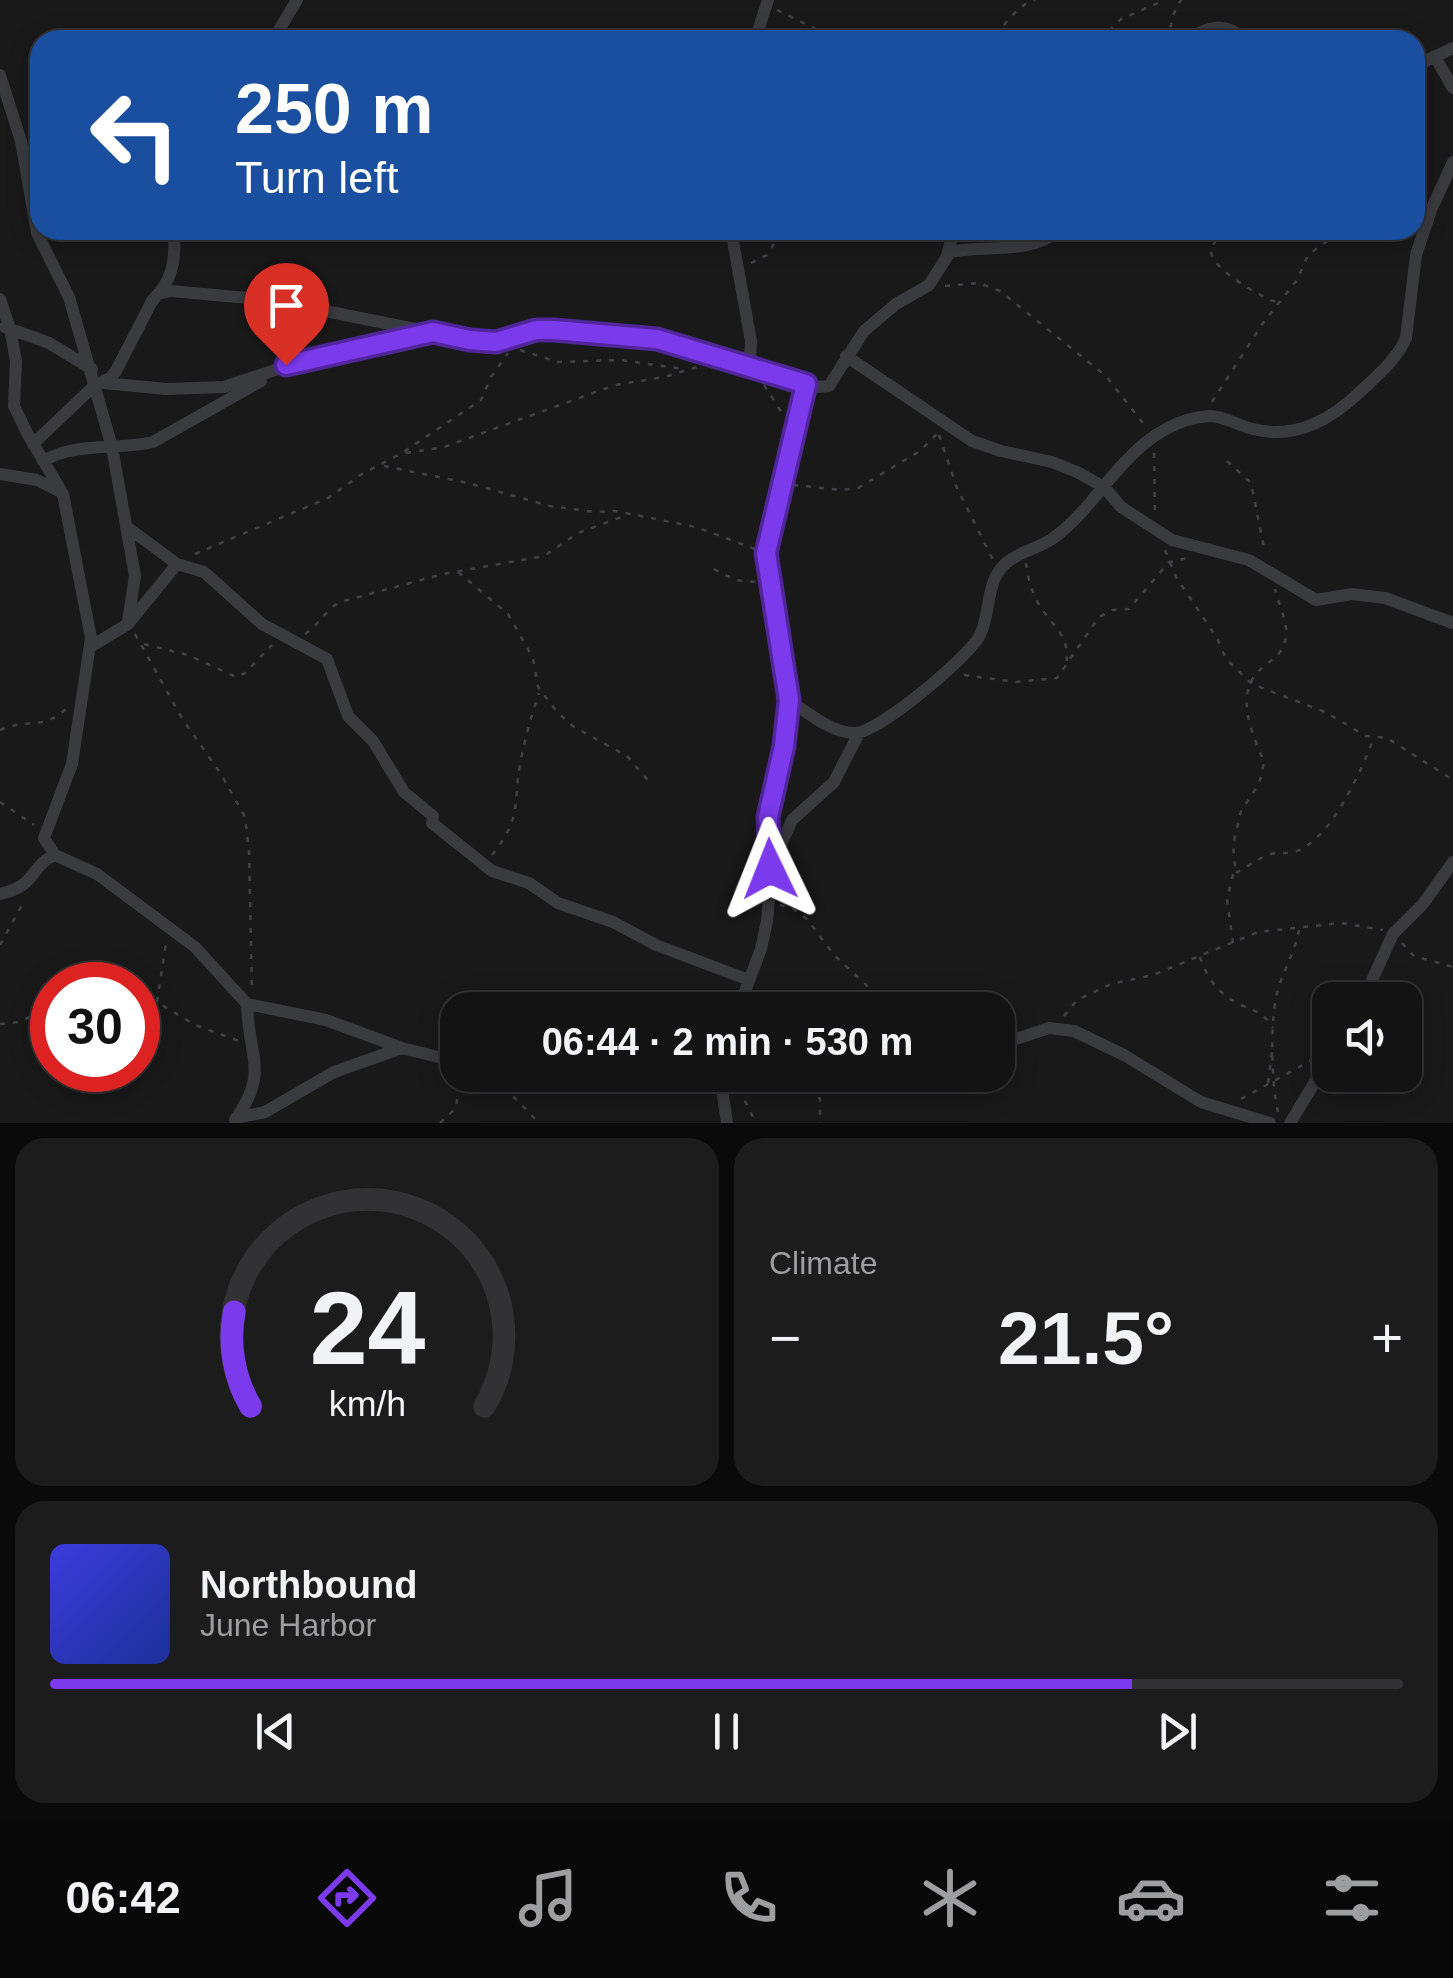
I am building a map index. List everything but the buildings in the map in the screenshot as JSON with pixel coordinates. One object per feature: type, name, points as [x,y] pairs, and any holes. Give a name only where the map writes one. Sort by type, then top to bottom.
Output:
[{"type":"street","points":[[279,30],[297,0]]},
{"type":"street","points":[[758,30],[767,4]]},
{"type":"street","points":[[1203,30],[1221,26],[1232,30]]},
{"type":"street","points":[[1425,62],[1453,48]]},
{"type":"street","points":[[1434,58],[1453,88]]},
{"type":"street","points":[[0,75],[21,141],[30,196]]},
{"type":"street","points":[[1425,224],[1453,162]]},
{"type":"street","points":[[40,240],[68,297],[98,384],[135,576],[128,624]]},
{"type":"street","points":[[33,444],[116,372],[166,285],[174,264],[174,240]]},
{"type":"street","points":[[733,240],[751,341],[750,365]]},
{"type":"street","points":[[158,294],[185,290],[270,300],[470,340],[496,342],[536,330],[638,336],[724,357],[806,384],[829,386],[864,331],[929,285],[951,240]]},
{"type":"street","points":[[947,255],[955,250],[1022,247],[1044,240]]},
{"type":"street","points":[[770,869],[792,820],[834,782],[859,733],[948,672],[980,636],[986,603],[1000,571],[1051,540],[1151,438],[1174,425],[1217,417],[1262,431],[1290,431],[1321,423],[1352,400],[1392,360],[1406,338],[1411,274],[1421,240]]},
{"type":"street","points":[[0,299],[16,361],[14,406],[63,494],[90,647],[72,764],[44,838],[55,855],[83,865],[195,947],[249,1005],[326,1020],[440,1058]]},
{"type":"street","points":[[5,327],[49,343],[92,370]]},
{"type":"street","points":[[98,384],[203,390],[240,382],[286,365],[433,332]]},
{"type":"street","points":[[846,356],[972,441],[1052,462],[1104,487],[1121,507],[1172,540],[1250,560],[1316,600],[1352,594],[1385,598],[1453,623]]},
{"type":"street","points":[[43,461],[69,449],[153,442],[286,365]]},
{"type":"street","points":[[745,992],[761,949],[769,904],[768,817],[784,746],[789,700],[766,553],[806,384]]},
{"type":"street","points":[[0,474],[38,480],[63,494]]},
{"type":"street","points":[[127,527],[177,564],[204,572],[262,624],[327,659],[348,716],[374,741],[396,782],[432,816],[432,823],[452,842],[492,871],[530,883],[558,903],[750,980]]},
{"type":"street","points":[[90,647],[128,624],[177,564]]},
{"type":"street","points":[[789,700],[812,716],[859,733]]},
{"type":"street","points":[[0,894],[28,885],[42,863],[55,855]]},
{"type":"street","points":[[1371,982],[1393,934],[1424,904],[1453,862]]},
{"type":"street","points":[[235,1121],[251,1094],[257,1074],[250,1045],[249,1005]]},
{"type":"street","points":[[1015,1040],[1058,1027],[1092,1039],[1190,1097],[1270,1123]]},
{"type":"street","points":[[235,1121],[265,1112],[334,1072],[402,1048]]},
{"type":"street","points":[[1290,1123],[1312,1080]]},
{"type":"street","points":[[722,1092],[727,1123]]},
{"type":"path","points":[[1001,30],[1026,2],[1034,0]]},
{"type":"path","points":[[1110,30],[1121,19],[1165,0]]},
{"type":"path","points":[[1170,30],[1181,0]]},
{"type":"path","points":[[767,4],[819,30]]},
{"type":"path","points":[[738,268],[767,255],[777,240]]},
{"type":"path","points":[[1216,240],[1211,253],[1223,269],[1242,284],[1278,302]]},
{"type":"path","points":[[1217,417],[1212,404],[1214,394],[1296,280],[1314,248],[1326,240]]},
{"type":"path","points":[[929,285],[979,283],[1000,291],[1106,376],[1145,424],[1157,478],[1154,529],[1226,659],[1252,684],[1325,712],[1359,733],[1387,738],[1453,780]]},
{"type":"path","points":[[177,564],[328,498],[402,454],[481,400],[512,348],[558,362],[620,360],[685,369]]},
{"type":"path","points":[[402,454],[444,447],[592,392],[664,377],[724,357]]},
{"type":"path","points":[[750,365],[785,417]]},
{"type":"path","points":[[782,482],[824,489],[858,488],[920,451],[938,433],[957,488],[1000,571]]},
{"type":"path","points":[[1227,461],[1251,483],[1286,634],[1277,658],[1259,671],[1252,684],[1247,712],[1264,769],[1259,784],[1240,811],[1233,845],[1234,874],[1227,900],[1232,944]]},
{"type":"path","points":[[381,466],[550,506],[628,514],[696,527],[766,553]]},
{"type":"path","points":[[142,644],[188,656],[236,676],[245,673],[284,636],[306,634],[326,611],[340,602],[456,571],[544,556],[578,533],[628,514]]},
{"type":"path","points":[[948,672],[999,681],[1057,678],[1099,617],[1112,610],[1129,609],[1169,562],[1219,552]]},
{"type":"path","points":[[1024,553],[1029,584],[1066,640],[1066,670]]},
{"type":"path","points":[[714,569],[735,580],[768,581]]},
{"type":"path","points":[[456,571],[508,614],[533,658],[540,690],[565,720],[626,756],[651,784]]},
{"type":"path","points":[[128,624],[244,817],[249,852],[249,1005]]},
{"type":"path","points":[[484,863],[503,840],[516,814],[525,736],[540,690]]},
{"type":"path","points":[[0,730],[17,724],[52,721],[82,693]]},
{"type":"path","points":[[1234,874],[1272,854],[1296,852],[1314,840],[1330,823],[1362,772],[1374,736]]},
{"type":"path","points":[[0,802],[34,825],[44,838]]},
{"type":"path","points":[[0,945],[24,902],[28,885]]},
{"type":"path","points":[[769,904],[794,909],[807,919],[834,955],[874,992]]},
{"type":"path","points":[[1058,1027],[1071,1005],[1096,991],[1200,957],[1258,932],[1341,923],[1382,929],[1393,934],[1414,956],[1453,966]]},
{"type":"path","points":[[160,987],[168,926]]},
{"type":"path","points":[[1282,1123],[1275,1097],[1273,1029],[1279,984],[1294,958],[1300,929]]},
{"type":"path","points":[[1200,957],[1206,977],[1218,989],[1241,1005],[1258,1010],[1273,1029]]},
{"type":"path","points":[[160,1003],[195,1025],[250,1045]]},
{"type":"path","points":[[0,1024],[30,1017]]},
{"type":"path","points":[[1268,1084],[1273,1050]]},
{"type":"path","points":[[1222,1109],[1312,1062]]},
{"type":"path","points":[[440,1123],[456,1108],[458,1092]]},
{"type":"path","points":[[509,1092],[539,1123]]},
{"type":"path","points":[[742,1092],[756,1123]]},
{"type":"path","points":[[815,1092],[820,1100],[820,1123]]},
{"type":"route","points":[[286,365],[433,332],[496,342],[536,330],[554,330],[657,339],[806,384],[766,553],[789,700],[784,746],[768,817],[770,869]]}]
